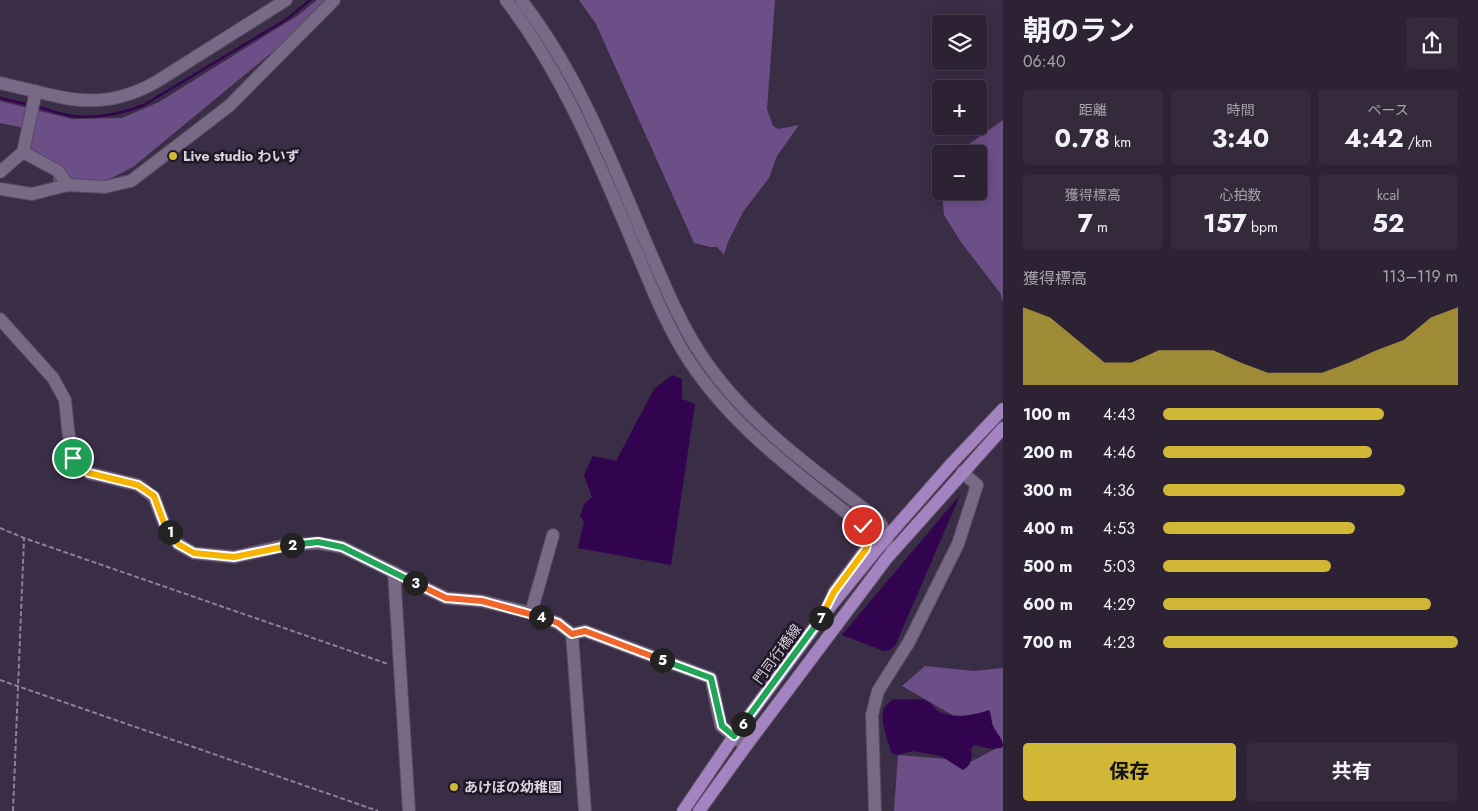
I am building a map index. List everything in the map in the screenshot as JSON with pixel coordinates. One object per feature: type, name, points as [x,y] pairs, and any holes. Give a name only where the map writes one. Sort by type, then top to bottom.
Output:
[{"type":"main road","name":"門司行橋線","points":[[683,811],[734,736],[825,613],[952,463],[1003,409]]},
{"type":"main road","points":[[888,537],[901,532],[1003,421]]},
{"type":"main road","points":[[699,811],[887,558],[1003,428]]},
{"type":"street","points":[[0,82],[68,100],[102,101],[138,92],[286,0]]},
{"type":"street","points":[[0,189],[32,194],[68,185],[105,187],[131,181],[229,106],[334,0]]},
{"type":"street","points":[[506,0],[534,38],[577,113],[659,306],[686,357],[721,404],[756,440],[863,526],[875,534],[888,537]]},
{"type":"street","points":[[521,0],[555,48],[590,112],[663,280],[692,339],[729,394],[766,431],[875,516],[893,523],[905,518]]},
{"type":"street","points":[[0,172],[23,152],[36,91]]},
{"type":"street","points":[[23,152],[58,171],[68,185]]},
{"type":"street","points":[[0,320],[53,378],[65,400],[73,458],[89,473],[138,485],[154,496],[164,523],[178,544],[194,553],[234,557],[287,545],[318,542],[342,547],[446,598],[482,601],[531,613],[558,623],[572,634],[586,811]]},
{"type":"street","points":[[875,811],[872,715],[878,691],[909,642],[958,544],[977,485],[962,472]]},
{"type":"street","points":[[875,516],[883,526],[888,537],[887,558]]},
{"type":"street","points":[[825,613],[834,592],[866,549],[869,537],[863,526]]},
{"type":"street","points":[[531,613],[553,534]]},
{"type":"street","points":[[394,572],[409,811]]},
{"type":"street","points":[[572,634],[585,631],[711,678],[722,726],[746,746]]},
{"type":"path","points":[[0,528],[24,538],[400,668]]},
{"type":"path","points":[[13,811],[24,538]]},
{"type":"path","points":[[0,680],[378,811]]},
{"type":"shaded area","points":[[317,0],[327,0],[298,31],[133,167],[102,183],[66,187],[53,181],[53,165],[27,150],[36,110],[72,119],[122,118],[159,102],[297,16]]},
{"type":"shaded area","points":[[579,0],[775,0],[767,109],[773,126],[778,129],[799,125],[777,156],[769,178],[743,212],[728,242],[724,255],[717,247],[694,243],[596,24]]},
{"type":"shaded area","points":[[0,101],[28,108],[24,128],[0,123]]},
{"type":"shaded area","points":[[1003,120],[1003,301],[1000,293],[961,242],[944,215],[943,200],[987,200],[987,145],[968,145],[982,135],[987,135],[987,131]]},
{"type":"shaded area","points":[[672,375],[682,379],[682,399],[695,404],[671,565],[578,548],[584,522],[580,516],[584,504],[592,497],[584,475],[593,456],[616,461],[654,389]]},
{"type":"shaded area","points":[[960,495],[896,644],[890,650],[884,651],[842,635]]},
{"type":"shaded area","points":[[925,666],[974,671],[1003,668],[1003,744],[902,686]]},
{"type":"shaded area","points":[[894,699],[925,700],[940,712],[959,716],[989,710],[993,726],[1003,746],[992,749],[974,745],[971,749],[970,764],[963,770],[941,756],[913,751],[898,755],[892,753],[885,733],[883,716],[886,706]]},
{"type":"shaded area","points":[[1003,745],[1003,811],[894,811],[898,755],[972,761]]},
{"type":"waterway","points":[[38,107],[72,116],[91,117],[127,111],[144,105],[287,19],[310,0]]},
{"type":"waterway","points":[[0,98],[30,105]]},
{"type":"place","name":"Live studio わいず","points":[[173,156]]},
{"type":"place","name":"あけぼの幼稚園","points":[[454,787]]},
{"type":"route","points":[[73,458],[89,473],[138,485],[154,496],[164,523],[178,544],[194,553],[234,557],[287,545],[318,542],[342,547],[446,598],[482,601],[531,613],[558,623],[572,634],[585,631],[711,678],[722,726],[734,736],[825,613],[834,592],[866,549],[869,537],[863,526]]}]
